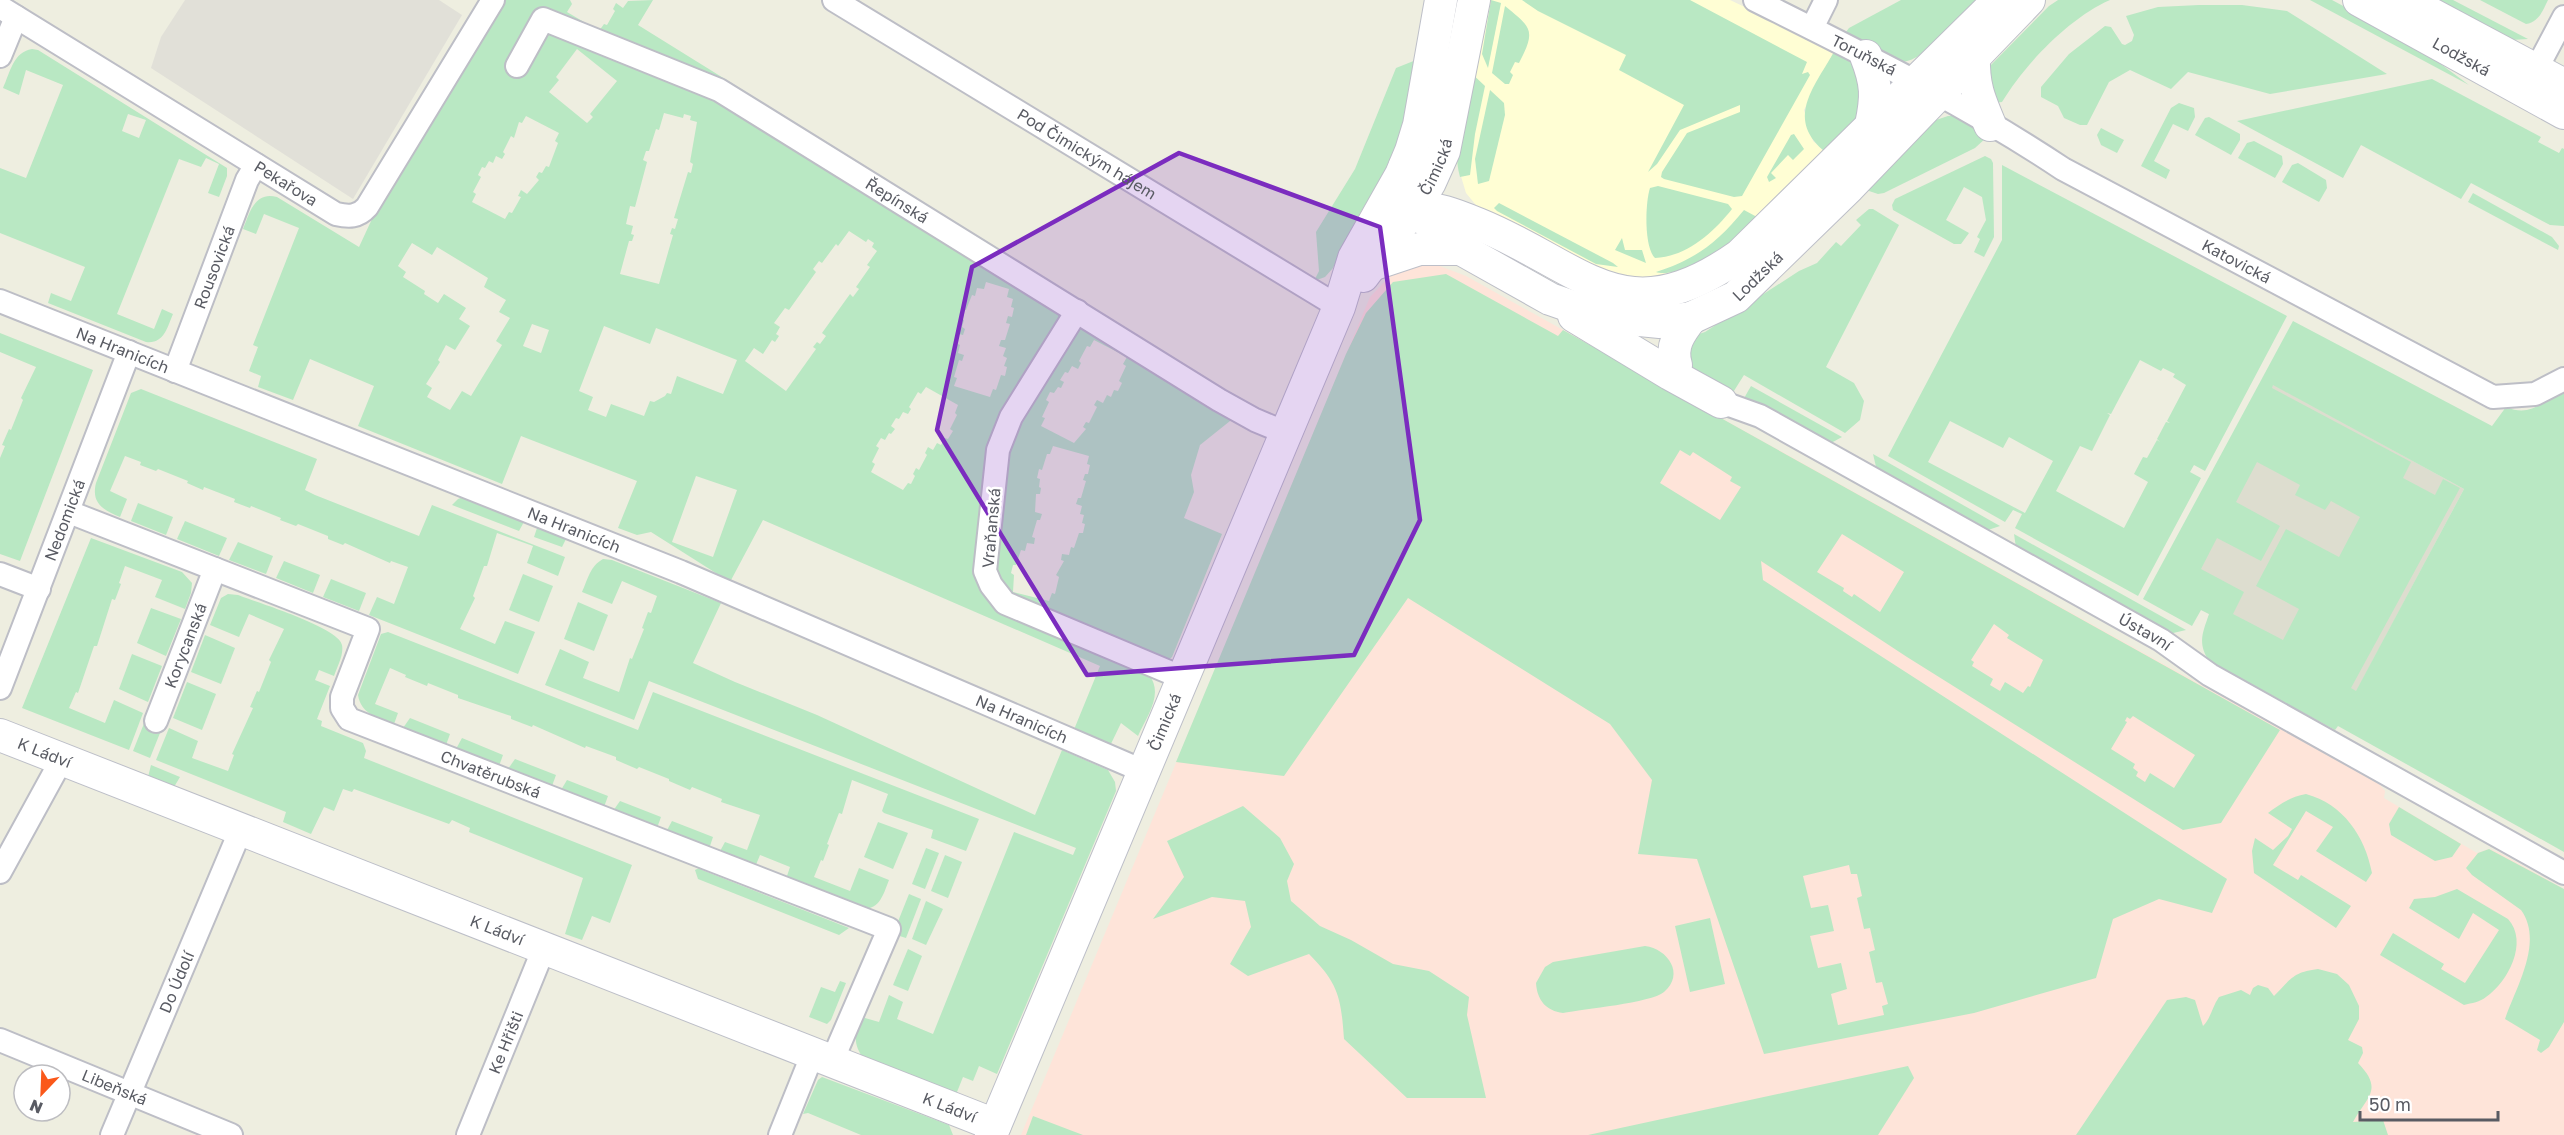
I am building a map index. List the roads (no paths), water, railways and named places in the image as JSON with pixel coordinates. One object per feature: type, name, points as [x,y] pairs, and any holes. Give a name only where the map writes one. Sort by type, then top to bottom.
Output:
[{"type":"street","name":"Pekařova","points":[[8,12],[336,214],[356,216],[363,212],[493,0]]},
{"type":"street","name":"Pod Čimickým hájem","points":[[834,0],[1339,308]]},
{"type":"street","name":"Čimická","points":[[993,1130],[1339,308],[1354,258],[1405,166],[1419,125],[1441,0]]},
{"type":"street","name":"Čimická","points":[[1339,308],[1414,208],[1430,182],[1444,151],[1474,0]]},
{"type":"street","name":"Toruňská","points":[[1755,0],[1927,88]]},
{"type":"street","name":"Toruňská","points":[[1812,28],[1826,0]]},
{"type":"street","name":"Lodžská","points":[[1377,216],[1414,208],[1434,207],[1499,233],[1583,279],[1607,289],[1660,322],[1691,318],[1736,297],[1850,187],[1999,0]]},
{"type":"street","name":"Lodžská","points":[[1414,208],[1461,249],[1550,299],[1599,316],[1636,307],[1714,274],[1740,255],[1871,126],[1974,56],[2029,0]]},
{"type":"street","name":"Lodžská","points":[[2359,0],[2530,81],[2564,86]]},
{"type":"street","name":"Lodžská","points":[[2405,0],[2530,81],[2564,113]]},
{"type":"street","points":[[0,56],[8,12]]},
{"type":"street","points":[[2530,81],[2564,18]]},
{"type":"street","name":"Řepínská","points":[[517,66],[543,19],[719,90],[1219,400],[1255,420],[1286,433]]},
{"type":"street","points":[[1866,56],[1876,85],[1876,100],[1871,126]]},
{"type":"street","points":[[1974,56],[1973,78],[1977,96],[1990,125]]},
{"type":"street","name":"Katovická","points":[[1927,88],[2032,148],[2063,169],[2493,397],[2535,394],[2564,379]]},
{"type":"street","name":"Lodžská","points":[[1444,151],[1454,189],[1463,204],[1499,233]]},
{"type":"street","name":"Rousovická","points":[[175,371],[247,180],[256,165]]},
{"type":"street","points":[[1405,166],[1407,190],[1414,208]]},
{"type":"street","points":[[1371,265],[1419,249],[1461,249]]},
{"type":"street","points":[[1550,299],[1585,325],[1721,402]]},
{"type":"street","name":"Na Hranicích","points":[[0,301],[681,572],[1143,771]]},
{"type":"street","points":[[1635,353],[1631,334],[1636,307]]},
{"type":"street","points":[[1636,307],[1661,353],[1721,402]]},
{"type":"street","name":"Vraňanská","points":[[1077,311],[1011,417],[998,450],[985,571],[991,585],[1005,603],[1183,678]]},
{"type":"street","points":[[1676,365],[1673,358],[1675,344],[1680,331],[1691,318]]},
{"type":"street","name":"Nedomická","points":[[0,688],[129,352]]},
{"type":"street","name":"Ústavní","points":[[1721,402],[1760,416],[2161,640],[2210,675],[2564,873]]},
{"type":"street","name":"Chvatěrubská","points":[[69,512],[368,629],[342,697],[342,708],[349,719],[889,929],[822,1057]]},
{"type":"street","name":"Korycanská","points":[[156,722],[215,569]]},
{"type":"street","points":[[0,574],[39,590]]},
{"type":"street","name":"K Ládví","points":[[0,735],[822,1057],[993,1130]]},
{"type":"street","points":[[0,873],[62,759]]},
{"type":"street","name":"Do Údolí","points":[[112,1135],[241,829]]},
{"type":"street","name":"Ke Hřišti","points":[[468,1135],[544,948]]},
{"type":"street","name":"Libeňská","points":[[0,1040],[231,1135]]},
{"type":"street","points":[[780,1135],[822,1057]]}]
